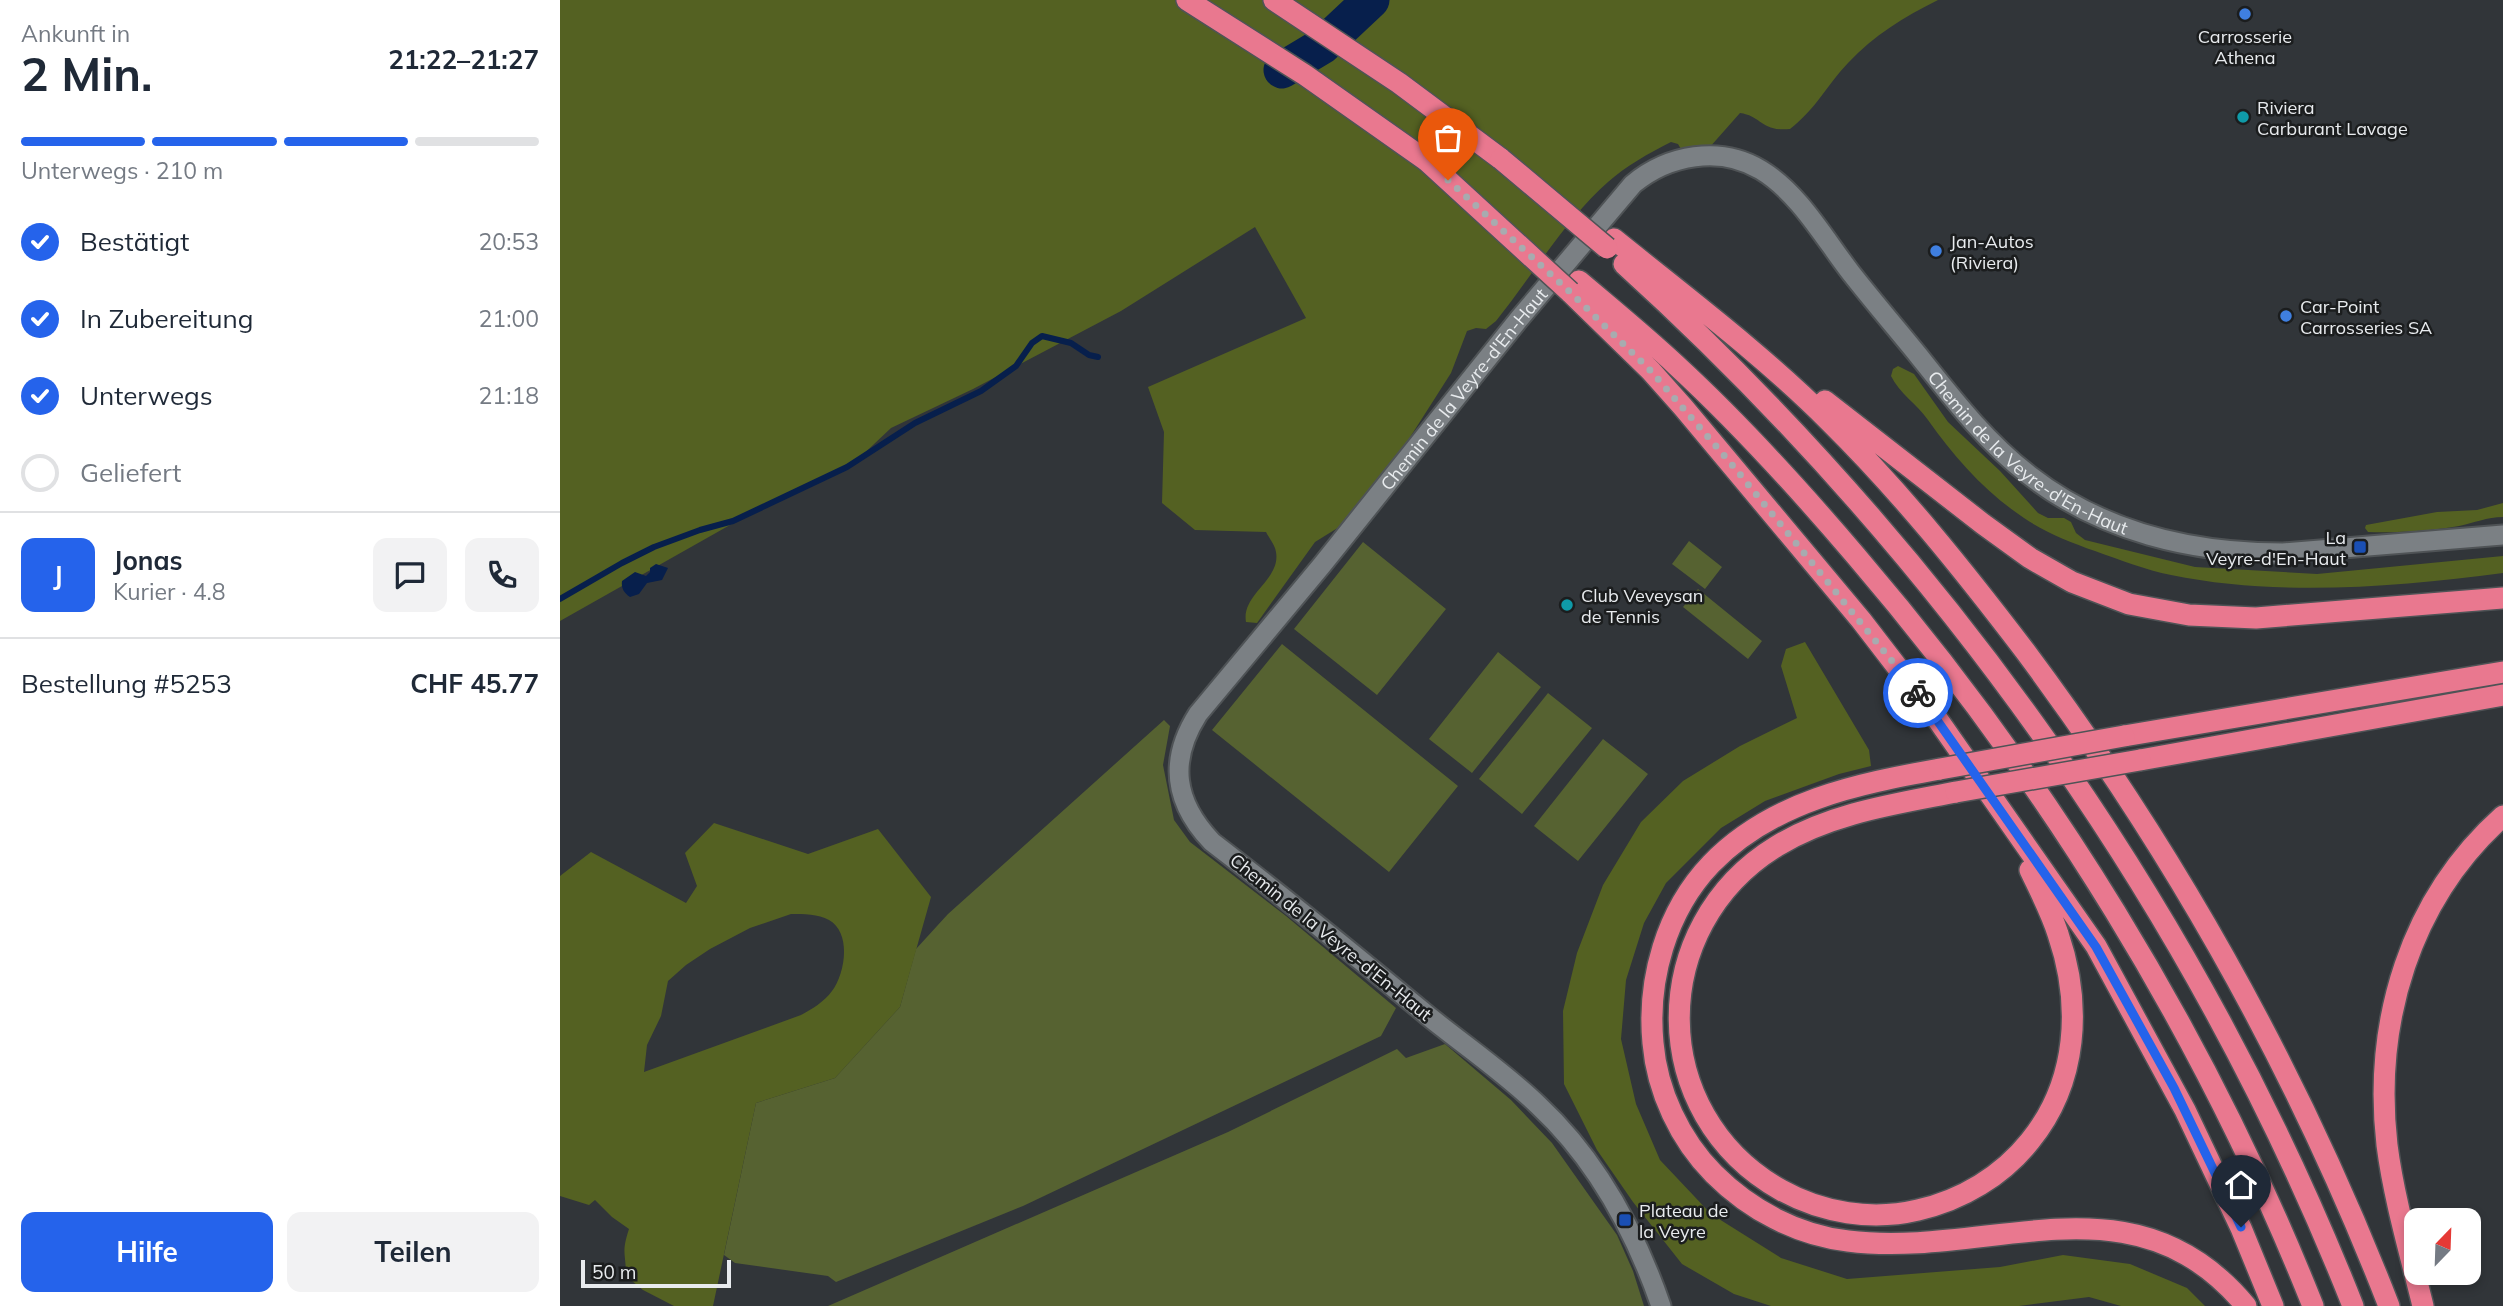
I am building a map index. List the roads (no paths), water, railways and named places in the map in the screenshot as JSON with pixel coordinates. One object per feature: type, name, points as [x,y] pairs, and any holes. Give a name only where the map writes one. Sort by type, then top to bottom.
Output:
[{"type":"highway","points":[[1187,0],[1328,90],[1427,161],[1575,287],[1675,363],[1782,472],[1895,602],[2005,742],[2103,890],[2172,1010],[2252,1166],[2313,1306]]},
{"type":"highway","points":[[1274,0],[1399,83],[1762,360],[1866,459],[1948,553],[2063,702],[2158,844],[2260,1022],[2319,1139],[2389,1306]]},
{"type":"highway","points":[[1611,244],[2030,558],[2092,591],[2129,604],[2170,613],[2230,618],[2503,598]]},
{"type":"highway","points":[[1611,244],[1865,508],[1947,607],[2035,724],[2137,876],[2221,1023],[2277,1132],[2353,1306]]},
{"type":"highway","points":[[1575,287],[1734,467],[1901,670],[2096,947],[2140,1023],[2214,1168],[2263,1276],[2273,1306]]},
{"type":"highway","points":[[2246,1306],[2228,1286],[2193,1258],[2162,1242],[2122,1232],[2069,1228],[1889,1243],[1849,1241],[1814,1234],[1777,1220],[1741,1199],[1708,1168],[1684,1135],[1667,1102],[1656,1064],[1652,1009],[1656,974],[1667,936],[1683,901],[1709,866],[1740,838],[1773,817],[1816,798],[1849,788],[1940,769],[2503,672]]},
{"type":"highway","points":[[2008,820],[2059,935],[2072,993],[2073,1028],[2068,1061],[2059,1093],[2044,1121],[2024,1148],[1999,1172],[1958,1197],[1926,1209],[1893,1215],[1845,1213],[1815,1206],[1756,1174],[1732,1154],[1706,1118],[1692,1089],[1683,1058],[1679,1011],[1685,965],[1696,937],[1726,888],[1751,864],[1779,845],[1820,825],[1852,815],[1956,792],[2503,695]]},
{"type":"highway","points":[[2423,1306],[2396,1197],[2387,1145],[2384,1116],[2385,1065],[2391,1012],[2406,958],[2428,911],[2458,864],[2503,816]]},
{"type":"street","name":"Chemin de la Veyre-d'En-Haut","points":[[1661,1306],[1642,1253],[1625,1220],[1580,1150],[1559,1126],[1507,1077],[1212,842],[1198,827],[1185,806],[1178,771],[1181,748],[1187,731],[1198,714],[1322,565],[1519,319],[1633,184],[1657,167],[1695,156],[1734,159],[1761,170],[1802,207],[1950,397],[1995,447],[2050,490],[2113,523],[2196,547],[2245,553],[2283,553],[2503,536]]},
{"type":"water","points":[[656,564],[668,568],[662,580],[647,583],[639,594],[630,597],[626,594],[622,581],[635,572],[646,576]]},
{"type":"waterway","points":[[1282,70],[1322,46],[1371,0]]},
{"type":"waterway","points":[[560,599],[654,547],[733,521],[847,467],[915,423],[981,391],[1016,366],[1032,343],[1042,336],[1071,343],[1089,355],[1098,357]]},
{"type":"place","name":"Carrosserie Athena","points":[[2245,14]]},
{"type":"place","name":"Riviera Carburant Lavage","points":[[2243,117]]},
{"type":"place","name":"Jan-Autos (Riviera)","points":[[1936,251]]},
{"type":"place","name":"Car-Point Carrosseries SA","points":[[2286,316]]},
{"type":"place","name":"La Veyre-d'En-Haut","points":[[2360,547]]},
{"type":"place","name":"Club Veveysan de Tennis","points":[[1567,605]]},
{"type":"place","name":"Plateau de la Veyre","points":[[1625,1220]]}]
